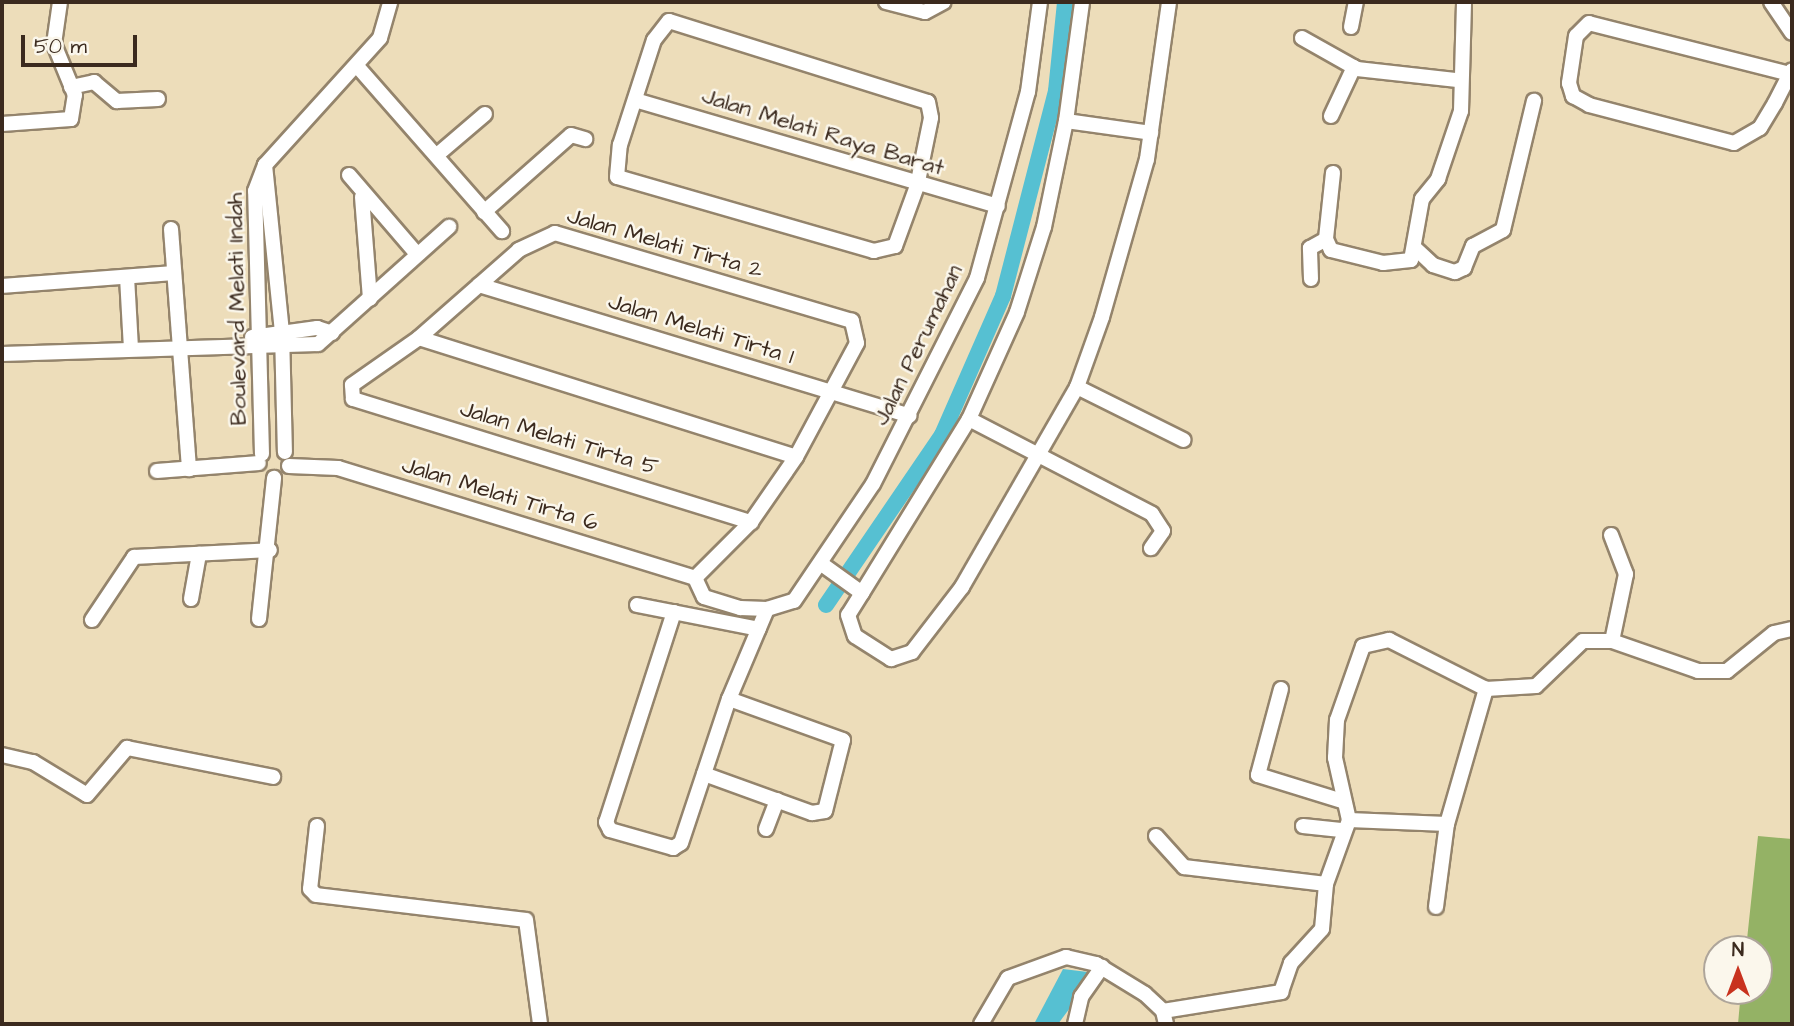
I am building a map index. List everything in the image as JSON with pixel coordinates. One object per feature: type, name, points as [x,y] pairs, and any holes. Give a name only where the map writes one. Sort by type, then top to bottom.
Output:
[{"type":"street","points":[[2,124],[68,124],[76,101],[54,44],[61,2]]},
{"type":"street","name":"Boulevard Melati Indah","points":[[260,459],[255,191],[265,165],[357,66],[380,37],[390,2]]},
{"type":"street","points":[[886,2],[925,12],[944,2]]},
{"type":"street","name":"Jalan Perumahan","points":[[767,610],[794,601],[827,568],[962,317],[998,206],[1028,92],[1040,2]]},
{"type":"street","points":[[1082,2],[1066,121],[1034,262],[969,419],[859,591],[851,609],[848,621],[855,636],[891,660],[907,658],[962,587],[1077,387],[1119,268],[1151,133],[1169,2]]},
{"type":"street","points":[[1351,27],[1356,2]]},
{"type":"street","points":[[1333,173],[1326,239],[1341,256],[1383,264],[1407,262],[1415,248],[1420,204],[1438,179],[1461,111],[1457,80],[1464,2]]},
{"type":"street","points":[[1771,2],[1792,33]]},
{"type":"street","points":[[1596,24],[1687,53],[1791,72],[1760,128],[1734,143],[1655,127],[1577,99],[1569,83],[1579,28],[1596,24]]},
{"type":"street","points":[[688,25],[928,102],[931,118],[917,186],[900,237],[882,252],[627,183],[617,177],[616,166],[635,100],[660,27],[688,25]]},
{"type":"street","points":[[1302,37],[1354,67],[1457,80]]},
{"type":"street","points":[[357,66],[502,231]]},
{"type":"street","points":[[1331,116],[1354,67]]},
{"type":"street","points":[[71,87],[94,82],[117,101],[158,99]]},
{"type":"street","name":"Jalan Melati Raya Barat","points":[[635,100],[917,186],[998,206]]},
{"type":"street","points":[[1415,248],[1433,265],[1455,272],[1464,268],[1473,246],[1503,230],[1534,101]]},
{"type":"street","points":[[437,155],[485,114]]},
{"type":"street","points":[[1066,121],[1151,133]]},
{"type":"street","points":[[484,212],[570,135],[585,139]]},
{"type":"street","points":[[259,619],[270,550],[274,478],[287,459],[282,332],[265,165]]},
{"type":"street","points":[[349,175],[362,197],[370,299]]},
{"type":"street","points":[[362,197],[381,208],[417,254]]},
{"type":"street","points":[[2,354],[242,343],[259,350],[318,344],[449,228]]},
{"type":"street","points":[[171,229],[189,469]]},
{"type":"street","name":"Jalan Melati Tirta 2","points":[[353,399],[352,385],[419,338],[537,239],[563,234],[852,321],[858,335],[844,367],[829,391]]},
{"type":"street","points":[[1311,279],[1310,248],[1326,239]]},
{"type":"street","points":[[2,286],[174,273]]},
{"type":"street","points":[[127,276],[131,349]]},
{"type":"street","name":"Jalan Melati Tirta 1","points":[[479,285],[910,416]]},
{"type":"street","points":[[242,343],[259,333],[332,333]]},
{"type":"street","points":[[419,338],[796,457]]},
{"type":"street","points":[[1077,387],[1184,440]]},
{"type":"street","points":[[674,612],[607,827],[678,848],[729,699],[767,610],[712,601],[695,578],[751,522],[796,457],[829,391]]},
{"type":"street","name":"Jalan Melati Tirta 5","points":[[353,399],[751,522]]},
{"type":"street","points":[[969,419],[1152,514],[1163,531],[1151,548]]},
{"type":"street","name":"Jalan Melati Tirta 6","points":[[157,471],[260,459],[277,448],[287,459],[338,468],[695,578]]},
{"type":"street","points":[[260,459],[274,478]]},
{"type":"street","points":[[1611,535],[1626,574],[1612,641]]},
{"type":"street","points":[[92,620],[110,600],[125,562],[270,550]]},
{"type":"street","points":[[191,600],[199,554]]},
{"type":"street","points":[[827,568],[859,591]]},
{"type":"street","points":[[637,605],[759,629]]},
{"type":"street","points":[[982,1024],[1016,974],[1066,957],[1102,967],[1165,1018],[1281,992],[1291,963],[1322,929],[1326,884],[1345,825],[1337,720],[1363,646],[1389,640],[1486,689],[1536,686],[1583,641],[1612,641],[1698,671],[1727,671],[1774,633],[1792,629]]},
{"type":"street","points":[[1281,689],[1258,775],[1342,801]]},
{"type":"street","points":[[1436,907],[1447,824],[1486,689]]},
{"type":"street","points":[[704,774],[823,814],[844,744],[729,699]]},
{"type":"street","points":[[2,755],[33,762],[87,795],[127,748],[273,777]]},
{"type":"street","points":[[766,829],[777,800]]},
{"type":"street","points":[[1303,827],[1447,824]]},
{"type":"street","points":[[317,826],[310,888],[316,895],[526,920],[540,1024]]},
{"type":"street","points":[[1156,836],[1184,867],[1326,884]]},
{"type":"street","points":[[1075,1024],[1081,997],[1102,967]]},
{"type":"green space","points":[[1758,836],[1792,839],[1792,1024],[1738,1024],[1740,1005],[1773,1005],[1773,935],[1747,935]]},
{"type":"water","points":[[1063,969],[1096,973],[1058,1024],[1034,1024]]},
{"type":"waterway","points":[[826,605],[942,435],[1003,296],[1056,91],[1065,2]]}]
